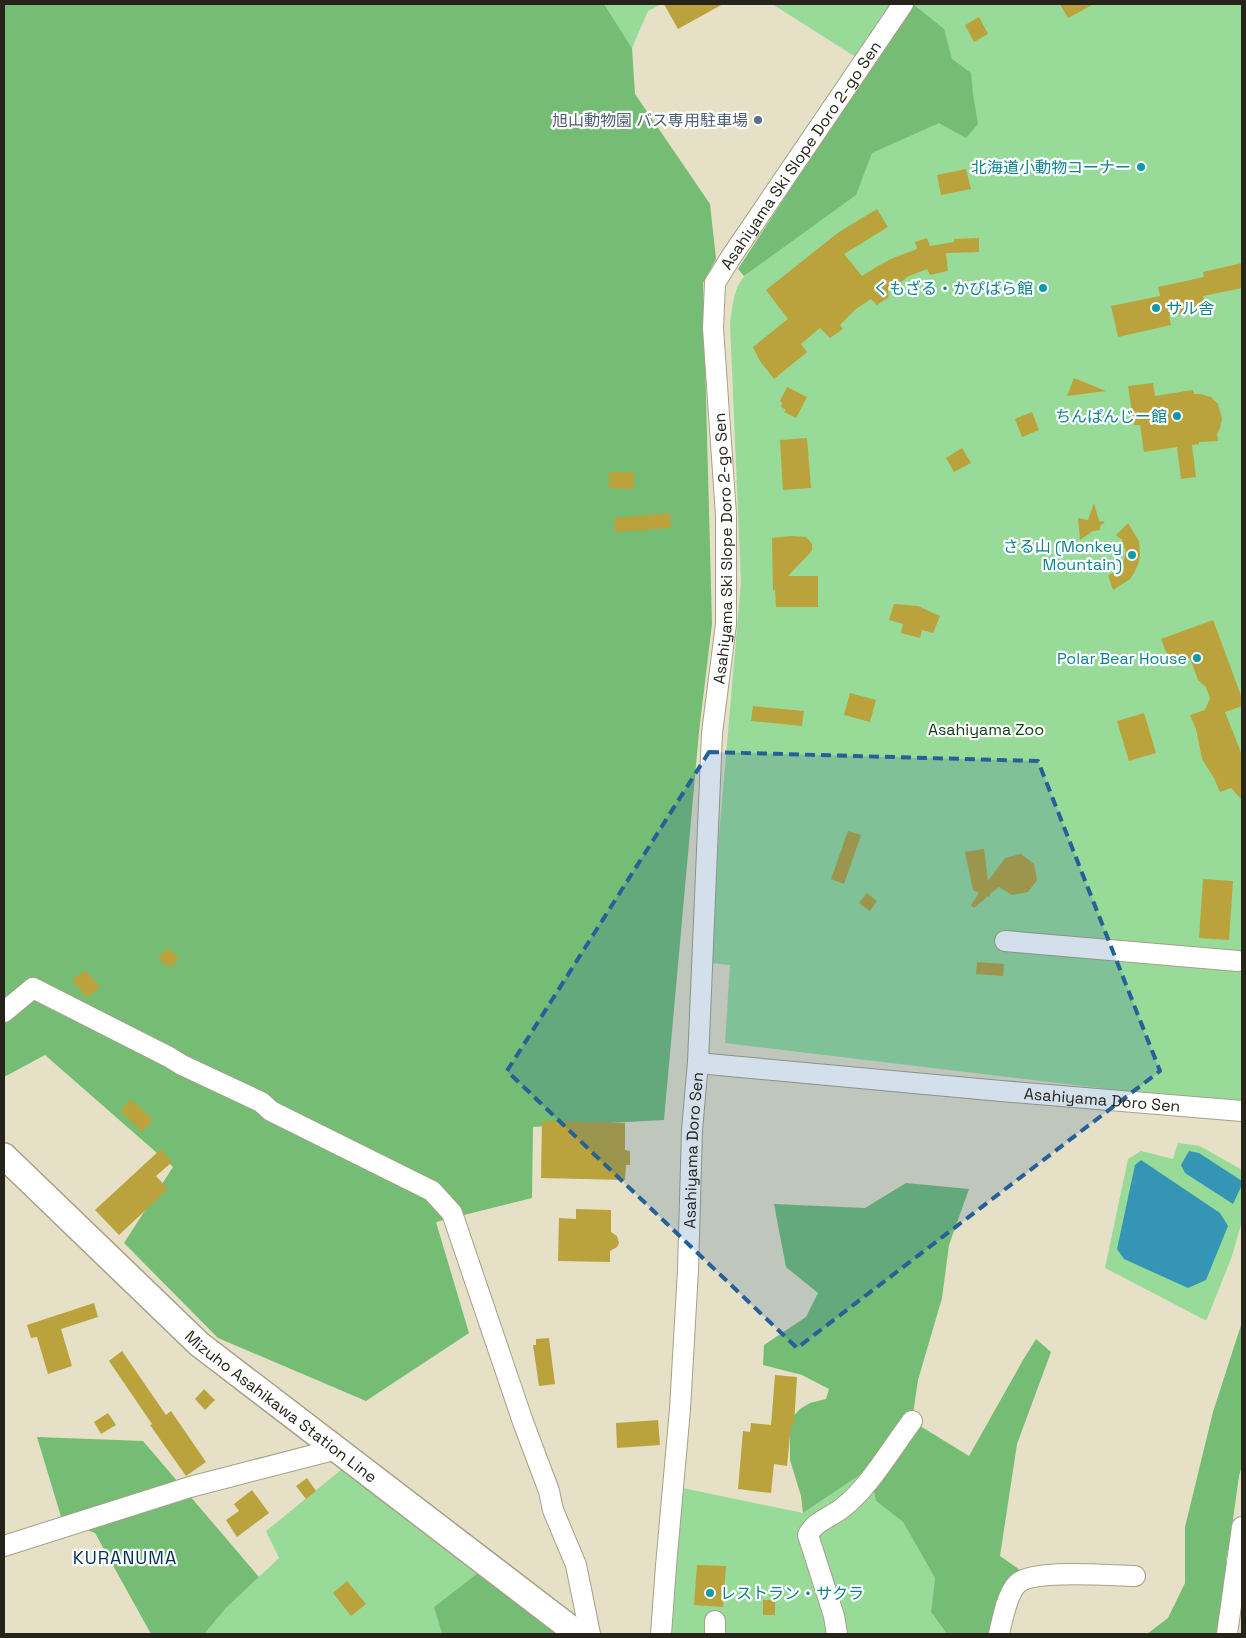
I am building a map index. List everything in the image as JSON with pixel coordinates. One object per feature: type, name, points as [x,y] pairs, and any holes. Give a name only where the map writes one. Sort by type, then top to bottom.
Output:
[{"type":"main road","name":"Mizuho Asahikawa Station Line","points":[[4,1156],[199,1344],[578,1634]]},
{"type":"street","name":"Asahiyama Ski Slope Doro 2-go Sen","points":[[698,1062],[712,733],[726,624],[726,516],[713,328],[715,283],[904,4]]},
{"type":"street","points":[[1006,941],[1238,961]]},
{"type":"street","points":[[4,1012],[33,988],[169,1056],[182,1065],[261,1102],[271,1111],[432,1191],[452,1213],[523,1422],[549,1491],[553,1510],[576,1565],[590,1634]]},
{"type":"street","name":"Asahiyama Doro Sen","points":[[661,1634],[680,1409],[688,1270],[692,1130],[698,1062],[961,1088],[1242,1111]]},
{"type":"street","points":[[837,1634],[834,1616],[808,1535],[812,1527],[840,1511],[857,1496],[912,1421]]},
{"type":"street","points":[[4,1546],[190,1487],[336,1449]]},
{"type":"street","points":[[1227,1634],[1242,1527]]},
{"type":"street","points":[[999,1634],[1005,1607],[1017,1584],[1030,1577],[1052,1574],[1135,1576]]},
{"type":"highlighted area","points":[[709,752],[1038,761],[1160,1071],[797,1348],[507,1071]]},
{"type":"green space","points":[[4,4],[604,4],[632,48],[635,94],[710,204],[716,259],[703,283],[712,624],[699,732],[664,1120],[533,1127],[532,1198],[436,1222],[469,1333],[366,1401],[218,1338],[124,1243],[173,1167],[45,1055],[4,1077]]},
{"type":"green space","points":[[604,4],[662,4],[648,11],[632,48]]},
{"type":"green space","points":[[772,4],[897,4],[859,59]]},
{"type":"green space","points":[[911,4],[944,29],[952,59],[971,73],[978,124],[966,138],[939,123],[872,153],[856,195],[744,276],[738,269]]},
{"type":"green space","name":"Asahiyama Zoo","points":[[913,4],[1242,4],[1242,1105],[725,1043],[730,965],[708,963],[741,582],[730,323],[733,303],[736,290],[742,279],[918,8]]},
{"type":"green space","points":[[1178,1143],[1200,1146],[1242,1170],[1242,1221],[1232,1256],[1205,1320],[1105,1268],[1128,1159],[1141,1151],[1173,1159]]},
{"type":"green space","points":[[906,1183],[969,1189],[949,1245],[942,1298],[918,1380],[912,1421],[969,1456],[1036,1339],[1051,1352],[1017,1444],[1000,1556],[1030,1577],[999,1634],[947,1634],[931,1612],[935,1578],[903,1522],[876,1501],[869,1469],[803,1513],[801,1496],[790,1460],[790,1420],[800,1409],[810,1403],[826,1399],[829,1389],[802,1375],[763,1365],[764,1345],[806,1317],[818,1293],[786,1267],[774,1204],[865,1208]]},
{"type":"green space","points":[[1242,1322],[1242,1465],[1226,1559],[1226,1574],[1217,1634],[1147,1634],[1168,1618],[1185,1583],[1185,1527],[1213,1412]]},
{"type":"green space","points":[[37,1437],[143,1441],[259,1577],[226,1608],[206,1632],[207,1634],[151,1634],[95,1533],[62,1520]]},
{"type":"green space","points":[[352,1461],[488,1565],[434,1607],[442,1634],[207,1634],[206,1632],[226,1608],[279,1558],[266,1531]]},
{"type":"green space","points":[[869,1469],[876,1501],[903,1522],[935,1578],[931,1612],[947,1634],[662,1634],[673,1486],[803,1513]]},
{"type":"green space","points":[[488,1565],[581,1634],[442,1634],[434,1607]]},
{"type":"water","points":[[1189,1151],[1199,1153],[1242,1181],[1233,1204],[1185,1173],[1181,1165]]},
{"type":"water","points":[[1141,1160],[1220,1213],[1228,1226],[1206,1280],[1188,1288],[1124,1259],[1117,1249],[1135,1165]]},
{"type":"building","points":[[664,4],[723,4],[678,29]]},
{"type":"building","points":[[1060,4],[1094,4],[1068,18]]},
{"type":"building","points":[[979,17],[988,34],[974,42],[965,25]]},
{"type":"building","points":[[966,169],[971,189],[941,195],[937,175]]},
{"type":"building","points":[[877,209],[888,227],[844,254],[862,276],[893,258],[917,249],[915,242],[927,238],[930,246],[954,242],[954,239],[979,238],[979,252],[946,253],[948,271],[930,275],[927,269],[907,277],[888,289],[889,297],[877,305],[871,299],[856,309],[840,325],[843,329],[830,338],[820,328],[801,344],[807,352],[774,379],[760,361],[753,347],[788,319],[766,290],[839,232]]},
{"type":"building","name":"サル舎","points":[[1242,263],[1242,288],[1203,296],[1206,308],[1169,316],[1171,325],[1118,337],[1111,306],[1160,296],[1158,287],[1204,277],[1203,272]]},
{"type":"building","points":[[1074,378],[1106,391],[1067,396]]},
{"type":"building","name":"ちんぱんじー館","points":[[1153,383],[1155,396],[1193,390],[1194,394],[1211,397],[1218,404],[1222,419],[1217,434],[1218,441],[1199,442],[1199,444],[1192,445],[1196,477],[1181,479],[1177,447],[1144,452],[1140,425],[1134,425],[1128,386]]},
{"type":"building","points":[[787,387],[807,397],[796,418],[784,412],[786,410],[781,407],[782,403],[780,401]]},
{"type":"building","points":[[1032,412],[1039,430],[1022,437],[1015,419]]},
{"type":"building","points":[[807,438],[811,488],[783,490],[780,440]]},
{"type":"building","points":[[962,448],[971,463],[954,472],[946,458]]},
{"type":"building","points":[[609,472],[634,472],[634,489],[609,488]]},
{"type":"building","points":[[1094,503],[1099,521],[1105,522],[1100,526],[1100,530],[1093,531],[1080,540],[1078,518],[1088,520]]},
{"type":"building","points":[[670,513],[671,528],[615,532],[614,518]]},
{"type":"building","name":"さる山 (Monkey Mountain)","points":[[1128,523],[1139,541],[1139,562],[1130,579],[1113,590],[1108,575],[1116,572],[1122,566],[1126,552],[1122,540],[1116,535]]},
{"type":"building","points":[[806,537],[812,544],[812,550],[788,576],[818,576],[818,607],[776,607],[775,589],[773,591],[772,538]]},
{"type":"building","points":[[894,604],[918,606],[940,616],[933,633],[922,630],[920,638],[901,633],[903,624],[889,620]]},
{"type":"building","points":[[1213,620],[1242,698],[1242,706],[1225,712],[1242,755],[1242,800],[1231,788],[1220,792],[1202,759],[1196,729],[1190,715],[1205,710],[1210,698],[1206,687],[1198,680],[1190,658],[1171,665],[1161,639]]},
{"type":"building","points":[[850,693],[876,700],[870,722],[844,715]]},
{"type":"building","points":[[753,706],[804,711],[802,726],[751,721]]},
{"type":"building","points":[[1144,713],[1156,753],[1129,761],[1117,721]]},
{"type":"building","points":[[848,831],[861,835],[844,884],[831,879]]},
{"type":"building","points":[[984,849],[988,881],[1005,858],[1021,854],[1034,864],[1037,880],[1028,892],[1012,895],[999,887],[990,894],[990,897],[988,896],[974,908],[971,905],[979,893],[973,890],[965,852]]},
{"type":"building","points":[[1203,879],[1233,881],[1229,940],[1199,938]]},
{"type":"building","points":[[867,893],[877,901],[870,911],[859,903]]},
{"type":"building","points":[[166,948],[179,957],[171,968],[158,959]]},
{"type":"building","points":[[977,962],[1004,964],[1003,976],[976,974]]},
{"type":"building","points":[[85,970],[100,987],[87,998],[72,980]]},
{"type":"building","points":[[131,1099],[153,1120],[142,1132],[120,1111]]},
{"type":"building","points":[[542,1121],[625,1123],[625,1150],[630,1151],[630,1165],[626,1165],[625,1180],[541,1178]]},
{"type":"building","points":[[161,1149],[172,1162],[156,1176],[168,1189],[119,1235],[95,1210]]},
{"type":"building","points":[[576,1209],[611,1210],[611,1232],[617,1236],[619,1243],[617,1247],[610,1251],[610,1262],[558,1261],[559,1218],[576,1219]]},
{"type":"building","points":[[94,1303],[98,1317],[61,1329],[72,1366],[48,1374],[37,1337],[31,1338],[27,1325]]},
{"type":"building","points":[[549,1338],[555,1384],[539,1386],[533,1345],[536,1345],[536,1339]]},
{"type":"building","points":[[122,1351],[166,1415],[171,1411],[206,1462],[186,1476],[150,1425],[152,1424],[109,1361]]},
{"type":"building","points":[[775,1375],[797,1377],[794,1425],[791,1425],[787,1466],[774,1464],[771,1493],[738,1489],[743,1431],[750,1432],[751,1423],[771,1425]]},
{"type":"building","points":[[204,1389],[215,1400],[205,1410],[195,1399]]},
{"type":"building","points":[[108,1413],[116,1425],[101,1434],[94,1422]]},
{"type":"building","points":[[658,1420],[660,1445],[617,1448],[616,1423]]},
{"type":"building","points":[[307,1478],[316,1491],[306,1499],[296,1486]]},
{"type":"building","points":[[252,1490],[269,1513],[237,1537],[226,1520],[239,1511],[234,1504]]},
{"type":"building","name":"レストラン・サクラ","points":[[697,1565],[726,1566],[723,1607],[694,1605]]},
{"type":"building","points":[[347,1581],[366,1604],[351,1616],[333,1593]]},
{"type":"building","points":[[763,1600],[775,1600],[775,1615],[763,1615]]},
{"type":"place","name":"旭山動物園 バス専用駐車場","points":[[758,120]]},
{"type":"place","name":"北海道小動物コーナー","points":[[1141,167]]},
{"type":"place","name":"くもざる・かぴばら館","points":[[1043,288]]},
{"type":"place","name":"サル舎","points":[[1156,308]]},
{"type":"place","name":"ちんぱんじー館","points":[[1177,416]]},
{"type":"place","name":"さる山 (Monkey Mountain)","points":[[1132,555]]},
{"type":"place","name":"Polar Bear House","points":[[1197,658]]},
{"type":"place","name":"レストラン・サクラ","points":[[710,1593]]},
{"type":"district","name":"KURANUMA","points":[[125,1557]]}]
